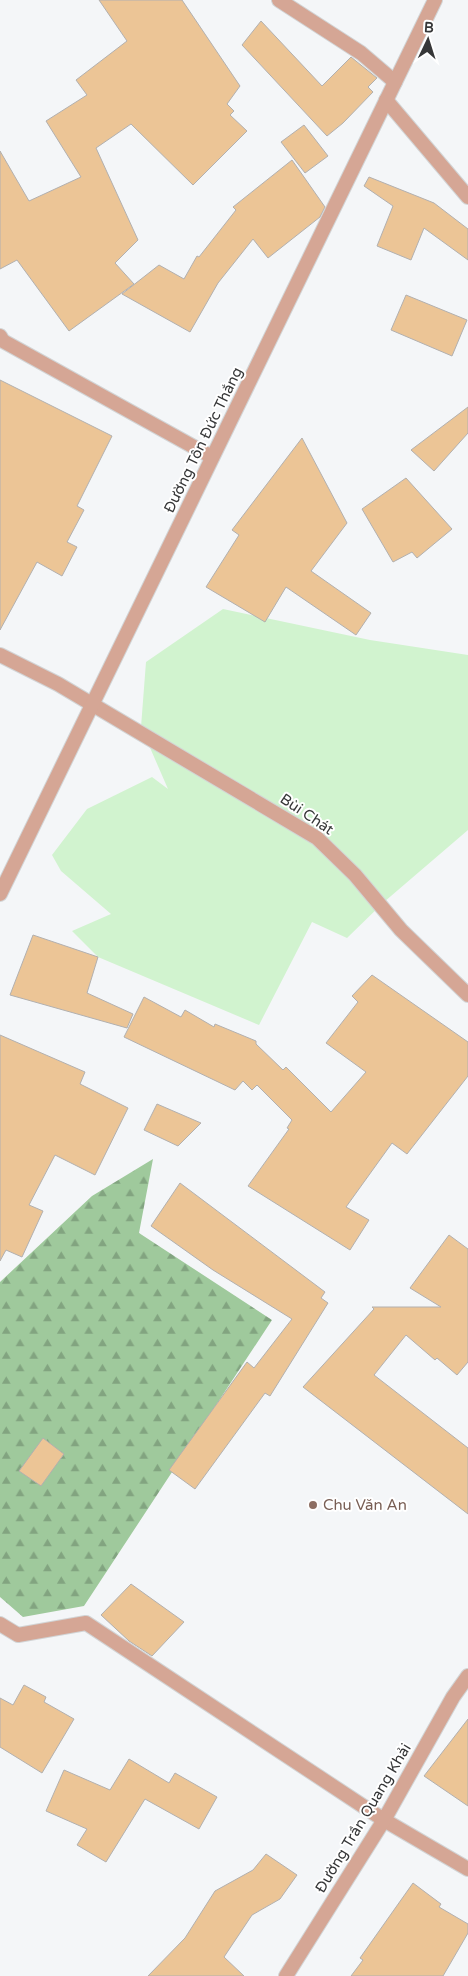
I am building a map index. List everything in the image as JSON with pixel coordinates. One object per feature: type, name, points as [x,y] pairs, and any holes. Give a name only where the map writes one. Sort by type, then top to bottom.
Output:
[{"type":"street","points":[[279,0],[361,53],[395,82]]},
{"type":"street","name":"Đường Tôn Đức Thắng","points":[[0,894],[435,0]]},
{"type":"street","points":[[386,100],[468,197]]},
{"type":"street","points":[[0,336],[3,341],[212,457]]},
{"type":"street","name":"Bùi Chát","points":[[0,655],[58,684],[92,706],[317,838],[355,875],[401,930],[468,995]]},
{"type":"street","points":[[0,1624],[18,1635],[86,1623],[384,1820],[468,1869]]},
{"type":"street","name":"Đường Trần Quang Khải","points":[[286,1976],[384,1820],[453,1697],[468,1676]]},
{"type":"green space","points":[[223,609],[370,640],[468,655],[468,830],[384,902],[347,938],[312,922],[259,1025],[98,957],[72,931],[111,914],[61,871],[52,855],[87,809],[152,777],[168,789],[141,727],[146,662]]},
{"type":"green space","points":[[153,1159],[139,1233],[272,1320],[84,1606],[23,1617],[0,1597],[0,1282],[92,1196]]},
{"type":"building","points":[[99,0],[182,0],[240,86],[227,104],[234,111],[230,115],[247,131],[193,185],[131,124],[96,148],[138,240],[115,263],[134,284],[69,331],[17,260],[0,269],[0,151],[29,201],[81,177],[46,121],[87,95],[76,80],[127,41]]},
{"type":"building","points":[[261,21],[322,86],[351,57],[377,78],[368,87],[373,92],[343,123],[327,136],[242,45]]},
{"type":"building","points":[[304,125],[328,156],[305,173],[281,142]]},
{"type":"building","points":[[292,160],[325,207],[320,217],[268,258],[253,239],[218,283],[190,332],[122,294],[159,265],[184,279],[197,256],[199,257],[236,210],[233,207]]},
{"type":"building","points":[[369,177],[434,203],[468,229],[468,260],[424,228],[411,260],[377,246],[393,206],[364,186]]},
{"type":"building","points":[[406,295],[467,320],[452,356],[391,330]]},
{"type":"building","points":[[0,380],[112,436],[77,506],[84,510],[67,542],[77,547],[62,576],[37,562],[0,630]]},
{"type":"building","points":[[468,407],[468,433],[434,471],[411,450]]},
{"type":"building","points":[[302,438],[347,523],[311,571],[371,613],[356,635],[286,587],[265,622],[206,587],[239,535],[232,530]]},
{"type":"building","points":[[406,478],[452,529],[417,558],[412,552],[393,562],[362,509]]},
{"type":"building","points":[[33,935],[98,957],[87,993],[133,1014],[127,1028],[10,995]]},
{"type":"building","points":[[372,975],[468,1042],[468,1076],[407,1154],[392,1143],[346,1207],[369,1220],[350,1250],[248,1186],[289,1129],[287,1128],[292,1120],[257,1085],[252,1090],[243,1081],[235,1090],[124,1037],[144,997],[181,1017],[185,1010],[214,1027],[215,1024],[256,1041],[256,1044],[283,1070],[286,1067],[331,1112],[366,1072],[326,1043],[358,1002],[352,996]]},
{"type":"building","points":[[0,1035],[85,1072],[80,1084],[128,1108],[95,1175],[55,1155],[29,1205],[43,1211],[22,1257],[6,1250],[0,1261]]},
{"type":"building","points":[[157,1104],[201,1123],[178,1146],[144,1130]]},
{"type":"building","points":[[180,1183],[325,1292],[321,1298],[328,1303],[270,1396],[265,1393],[195,1489],[169,1470],[247,1362],[254,1368],[292,1319],[213,1270],[151,1226]]},
{"type":"building","points":[[449,1235],[468,1249],[468,1362],[457,1375],[437,1358],[435,1360],[406,1335],[374,1375],[468,1448],[468,1514],[303,1387],[374,1309],[372,1307],[441,1307],[410,1288]]},
{"type":"building","points":[[43,1438],[64,1454],[41,1486],[19,1471]]},
{"type":"building","points":[[131,1584],[184,1622],[152,1656],[129,1641],[101,1615]]},
{"type":"building","points":[[24,1685],[46,1697],[44,1702],[74,1719],[42,1773],[0,1747],[0,1698],[13,1705]]},
{"type":"building","points":[[468,1719],[468,1806],[424,1776]]},
{"type":"building","points":[[129,1759],[169,1783],[175,1773],[217,1797],[199,1829],[145,1799],[106,1862],[77,1845],[87,1829],[46,1811],[64,1770],[110,1790]]},
{"type":"building","points":[[266,1854],[297,1875],[280,1899],[252,1915],[224,1957],[244,1976],[148,1976],[185,1938],[215,1891],[253,1870]]},
{"type":"building","points":[[413,1883],[441,1904],[439,1907],[468,1924],[468,1933],[443,1976],[351,1976],[363,1960],[360,1958]]},
{"type":"place","name":"Chu Văn An","points":[[313,1505]]}]
